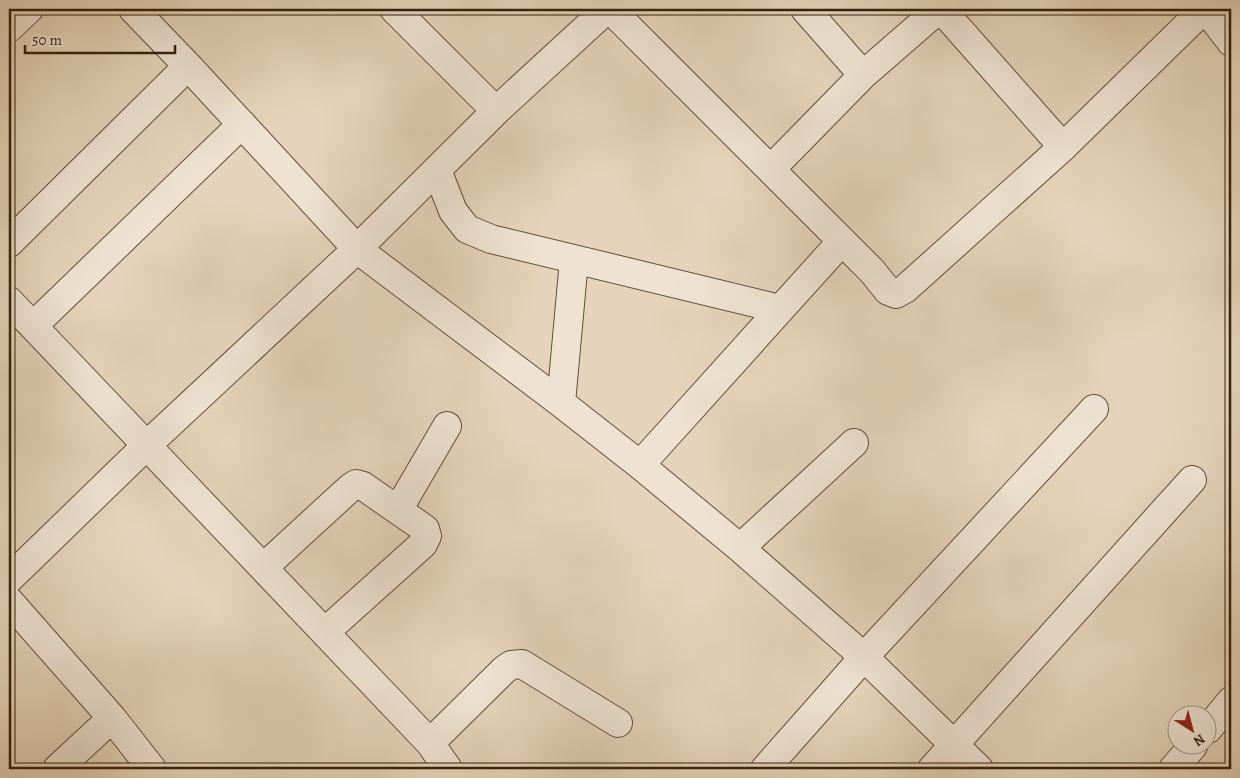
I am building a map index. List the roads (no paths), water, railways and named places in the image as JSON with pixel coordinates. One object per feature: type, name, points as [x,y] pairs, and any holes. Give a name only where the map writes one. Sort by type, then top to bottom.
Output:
[{"type":"street","points":[[9,28],[29,9]]},
{"type":"street","points":[[132,9],[188,66],[357,249],[561,403],[640,465],[740,548],[864,657],[979,769]]},
{"type":"street","points":[[394,9],[496,111]]},
{"type":"street","points":[[9,579],[146,446],[357,249],[496,111],[608,9],[872,271],[888,292],[896,294],[904,289],[1063,147],[1205,9],[1231,42]]},
{"type":"street","points":[[805,9],[863,75]]},
{"type":"street","points":[[771,169],[863,75],[940,9],[1063,147]]},
{"type":"street","points":[[9,243],[188,66]]},
{"type":"street","points":[[33,326],[242,124]]},
{"type":"street","points":[[437,170],[453,211],[467,228],[491,239],[780,309]]},
{"type":"street","points":[[640,465],[842,241]]},
{"type":"street","points":[[561,403],[574,260]]},
{"type":"street","points":[[9,301],[430,743],[448,769]]},
{"type":"street","points":[[765,769],[864,657],[1094,409]]},
{"type":"street","points":[[398,510],[447,426]]},
{"type":"street","points":[[740,548],[854,443]]},
{"type":"street","points":[[932,769],[955,746],[1192,480]]},
{"type":"street","points":[[264,567],[356,484],[363,486],[425,529],[427,536],[423,544],[325,632]]},
{"type":"street","points":[[9,600],[112,718],[152,769]]},
{"type":"street","points":[[430,743],[511,665],[522,664],[618,723]]},
{"type":"street","points":[[1218,716],[1231,701]]},
{"type":"street","points":[[56,769],[112,718]]},
{"type":"street","points":[[1173,769],[1184,756]]}]
